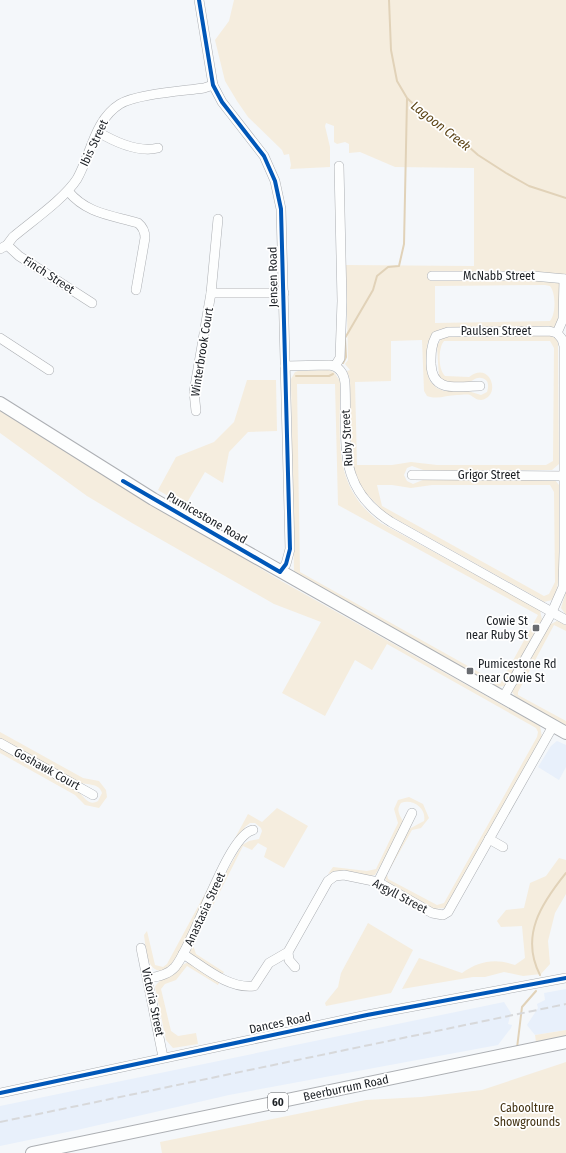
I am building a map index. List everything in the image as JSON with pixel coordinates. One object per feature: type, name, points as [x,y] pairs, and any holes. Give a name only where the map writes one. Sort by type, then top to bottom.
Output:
[{"type":"main road","name":"Pumicestone Road","points":[[0,403],[128,484],[280,572],[566,733]]},
{"type":"main road","name":"Beerburrum Road","points":[[32,1153],[566,1042]]},
{"type":"street","name":"Jensen Road","points":[[199,0],[213,85],[222,102],[264,156],[275,181],[281,208],[290,549],[287,559],[280,572]]},
{"type":"street","name":"Ibis Street","points":[[3,247],[13,236],[68,190],[77,179],[98,132],[107,115],[113,109],[127,100],[204,88],[213,85]]},
{"type":"street","points":[[98,132],[125,146],[152,149],[158,148]]},
{"type":"street","points":[[285,366],[335,366],[340,358],[342,301],[339,166]]},
{"type":"street","points":[[68,190],[82,205],[96,211],[138,223],[142,226],[145,232],[145,238],[136,290]]},
{"type":"street","name":"Winterbrook Court","points":[[196,411],[194,392],[211,294],[218,220]]},
{"type":"street","name":"Finch Street","points":[[3,247],[92,303]]},
{"type":"street","name":"McNabb Street","points":[[432,276],[533,276],[565,279]]},
{"type":"street","points":[[504,698],[560,597],[565,574],[565,378],[564,346],[558,333],[563,319],[565,279]]},
{"type":"street","name":"Winterbrook Court","points":[[211,294],[284,293]]},
{"type":"street","name":"Paulsen Street","points":[[480,386],[447,386],[438,383],[432,372],[431,348],[436,336],[448,332],[550,331],[558,333]]},
{"type":"street","points":[[0,338],[49,370]]},
{"type":"street","name":"Ruby Street","points":[[335,366],[342,371],[344,378],[348,466],[356,488],[372,509],[391,522],[566,620]]},
{"type":"street","name":"Grigor Street","points":[[412,475],[565,476]]},
{"type":"street","name":"Argyll Street","points":[[288,952],[331,878],[344,875],[378,882],[432,913],[443,915],[450,910],[553,726]]},
{"type":"street","name":"Goshawk Court","points":[[0,742],[93,795]]},
{"type":"street","points":[[378,882],[412,813]]},
{"type":"street","name":"Anastasia Street","points":[[148,978],[168,973],[175,967],[183,954],[214,888],[240,839],[248,831],[253,830]]},
{"type":"street","points":[[489,839],[503,847]]},
{"type":"street","name":"Victoria Street","points":[[141,948],[163,1057]]},
{"type":"street","points":[[183,954],[222,979],[247,987],[254,986],[269,963],[288,952],[289,960],[295,967]]},
{"type":"street","name":"Dances Road","points":[[0,1093],[163,1057],[367,1015],[566,978]]},
{"type":"shaded area","points":[[557,741],[566,745],[566,767],[559,780],[538,767],[551,746]]},
{"type":"shaded area","points":[[566,989],[566,1030],[535,1035],[527,1025],[538,1008],[537,1004],[545,1000],[544,993]]},
{"type":"shaded area","points":[[504,1002],[511,1013],[508,1024],[512,1025],[498,1045],[229,1095],[0,1146],[0,1106]]},
{"type":"green space","points":[[234,0],[566,0],[566,277],[428,273],[428,279],[546,279],[557,281],[560,284],[560,320],[556,327],[440,329],[432,334],[427,345],[427,372],[430,381],[437,388],[444,391],[468,391],[481,395],[487,392],[488,387],[487,381],[484,379],[478,378],[465,383],[454,383],[439,378],[437,346],[441,339],[447,336],[550,335],[556,338],[558,343],[559,464],[552,470],[426,471],[412,466],[407,468],[404,475],[407,481],[413,484],[425,479],[555,480],[559,485],[560,563],[559,579],[556,592],[552,600],[544,602],[385,513],[361,488],[353,466],[351,452],[350,380],[347,371],[350,370],[345,364],[348,360],[346,265],[474,266],[474,168],[395,167],[360,152],[349,153],[349,144],[345,142],[337,144],[334,142],[334,126],[326,123],[325,126],[330,147],[330,167],[290,169],[291,165],[289,154],[284,155],[282,150],[248,117],[225,81],[215,40],[229,21]],"holes":[[[435,286],[550,286],[554,298],[554,309],[550,321],[435,323]],[[422,340],[424,391],[427,396],[438,397],[470,395],[478,400],[487,397],[491,393],[491,381],[488,376],[483,373],[477,373],[469,377],[445,376],[440,364],[440,354],[444,341],[550,341],[554,348],[553,461],[546,465],[437,465],[411,462],[392,465],[357,465],[355,382],[391,381],[391,341]],[[377,485],[392,485],[411,488],[432,485],[550,485],[554,492],[555,582],[549,594],[544,596],[382,506]]]},
{"type":"green space","points":[[328,370],[334,372],[340,381],[340,441],[342,459],[346,476],[353,493],[365,508],[381,523],[540,610],[542,620],[505,686],[497,687],[294,572],[291,379],[295,372]],"holes":[[[297,384],[335,384],[338,505],[538,615],[500,684],[300,572]]]},
{"type":"green space","points":[[247,380],[276,380],[277,431],[248,432],[229,452],[223,483],[205,472],[185,506],[158,490],[176,457],[214,442],[234,422]]},
{"type":"green space","points":[[0,408],[276,578],[540,726],[542,737],[445,908],[433,909],[388,883],[384,877],[409,829],[424,821],[423,812],[414,803],[406,802],[399,805],[400,816],[403,821],[402,829],[375,875],[369,876],[340,871],[328,874],[333,867],[367,871],[376,869],[398,823],[394,809],[398,800],[409,797],[423,804],[429,818],[421,828],[412,830],[387,874],[388,879],[437,905],[444,903],[537,737],[538,732],[536,728],[387,644],[372,670],[355,660],[325,716],[282,693],[321,622],[274,604],[87,496],[0,433]]},
{"type":"green space","points":[[566,591],[566,615],[561,608]]},
{"type":"green space","points":[[557,621],[566,624],[566,631],[554,625],[518,692],[518,695],[566,721],[566,726],[517,699],[512,692],[549,625]]},
{"type":"green space","points":[[0,732],[83,778],[99,781],[106,790],[107,797],[99,808],[85,805],[75,795],[0,753],[0,746],[80,793],[90,802],[93,803],[98,801],[102,793],[98,787],[79,782],[49,767],[0,739]]},
{"type":"green space","points":[[277,808],[308,826],[284,868],[264,857],[267,848],[258,843],[252,850],[243,846],[193,945],[196,954],[224,972],[222,975],[191,954],[189,951],[220,883],[242,845],[249,841],[259,839],[262,831],[261,828],[255,823],[250,823],[245,827],[215,879],[180,951],[171,965],[162,971],[153,967],[148,958],[145,946],[144,935],[147,931],[155,965],[163,967],[167,964],[248,814],[262,822]]},
{"type":"green space","points":[[559,858],[566,860],[566,894],[555,913],[548,941],[550,964],[541,974],[523,976],[504,972],[485,977],[473,977],[402,989],[419,958],[462,973],[481,963],[494,961],[515,965],[525,958],[522,926],[501,927],[497,921],[506,910],[524,908],[530,883],[546,876]]},
{"type":"green space","points":[[368,923],[413,950],[391,993],[326,1006],[325,1003],[338,987],[341,973]]},
{"type":"green space","points":[[190,962],[220,981],[218,985],[187,966],[176,980],[165,984],[161,989],[171,1031],[178,1036],[196,1033],[198,1044],[173,1048],[166,1040],[155,987],[171,972]]},
{"type":"green space","points":[[566,1030],[566,1036],[536,1042],[535,1035]]},
{"type":"green space","name":"Caboolture Showgrounds","points":[[566,1062],[566,1153],[162,1153],[160,1142],[366,1100],[421,1097],[482,1090]]},
{"type":"waterway","name":"Lagoon Creek","points":[[389,0],[391,50],[397,81],[407,98],[430,120],[451,131],[478,155],[506,173],[529,186],[566,198]]},
{"type":"waterway","points":[[343,363],[346,357],[345,338],[373,290],[377,276],[388,267],[399,266],[404,244],[407,99]]},
{"type":"waterway","points":[[296,376],[329,376],[333,374]]},
{"type":"waterway","points":[[540,975],[534,961],[532,947],[536,921],[549,897],[566,873]]},
{"type":"waterway","points":[[517,1048],[522,1007],[536,991]]},
{"type":"railway","points":[[0,1122],[566,1004]]},
{"type":"cycle path","points":[[123,481],[280,572],[286,564],[290,549],[281,209],[275,181],[264,156],[222,102],[213,85],[199,0]]},
{"type":"cycle path","points":[[0,1093],[367,1015],[566,978]]},
{"type":"place","name":"Cowie St near Ruby St","points":[[536,628]]},
{"type":"place","name":"Pumicestone Rd near Cowie St","points":[[470,671]]}]
